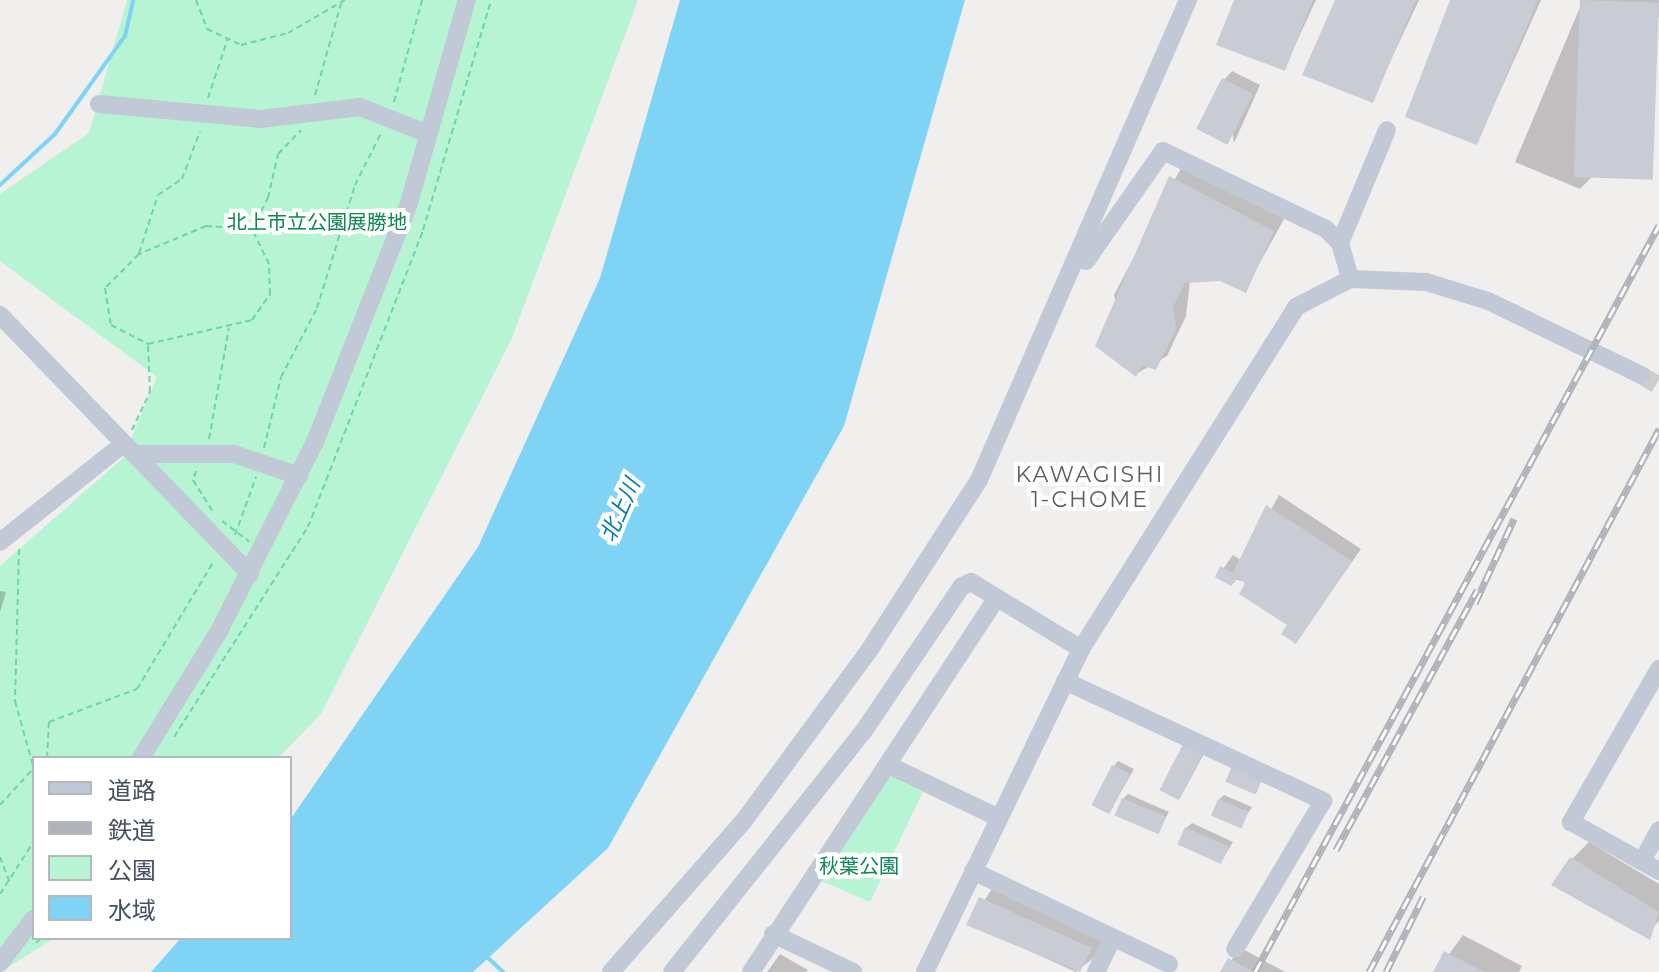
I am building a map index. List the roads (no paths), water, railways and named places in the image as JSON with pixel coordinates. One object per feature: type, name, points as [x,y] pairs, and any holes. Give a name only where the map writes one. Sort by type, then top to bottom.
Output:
[{"type":"street","points":[[142,756],[250,574],[299,476],[409,203],[467,0]]},
{"type":"street","points":[[611,972],[743,822],[928,564],[979,480],[1070,282],[1188,0]]},
{"type":"street","points":[[99,104],[260,119],[360,107],[421,131]]},
{"type":"street","points":[[1340,243],[1387,130]]},
{"type":"street","points":[[1070,282],[1163,151],[1326,229],[1340,243],[1350,279]]},
{"type":"street","points":[[925,972],[997,817],[1081,649],[1275,332],[1296,307],[1350,279],[1426,282],[1488,301],[1641,375]]},
{"type":"street","points":[[0,315],[250,574]]},
{"type":"street","points":[[0,542],[22,523],[128,449],[234,454],[299,476]]},
{"type":"street","points":[[672,972],[863,732],[962,586],[971,582],[1081,649]]},
{"type":"street","points":[[751,972],[773,934],[996,599]]},
{"type":"street","points":[[1659,669],[1571,822],[1659,871]]},
{"type":"street","points":[[1065,681],[1323,801],[1235,949]]},
{"type":"street","points":[[888,765],[997,817]]},
{"type":"street","points":[[1642,861],[1659,830]]},
{"type":"street","points":[[973,871],[1169,964]]},
{"type":"street","points":[[0,963],[32,921]]},
{"type":"street","points":[[773,934],[853,972]]},
{"type":"street","points":[[1096,972],[1112,939]]},
{"type":"water","name":"北上川","points":[[680,0],[965,0],[844,426],[608,848],[473,972],[151,972],[179,940],[292,940],[292,817],[478,547],[600,278]]},
{"type":"waterway","points":[[0,185],[55,134],[125,36],[133,0]]},
{"type":"waterway","points":[[487,957],[503,972]]},
{"type":"tunnel","points":[[1641,375],[1659,386]]},
{"type":"railway","points":[[1255,972],[1659,225]]},
{"type":"railway","points":[[1369,972],[1659,429]]},
{"type":"railway","points":[[1475,603],[1514,519]]},
{"type":"railway","points":[[1336,850],[1477,590]]},
{"type":"railway","points":[[1386,972],[1423,897]]},
{"type":"district","name":"KAWAGISHI 1-CHOME","points":[[1090,486]]},
{"type":"park label","name":"北上市立公園展勝地","points":[[317,222]]},
{"type":"park label","name":"秋葉公園","points":[[859,866]]}]
